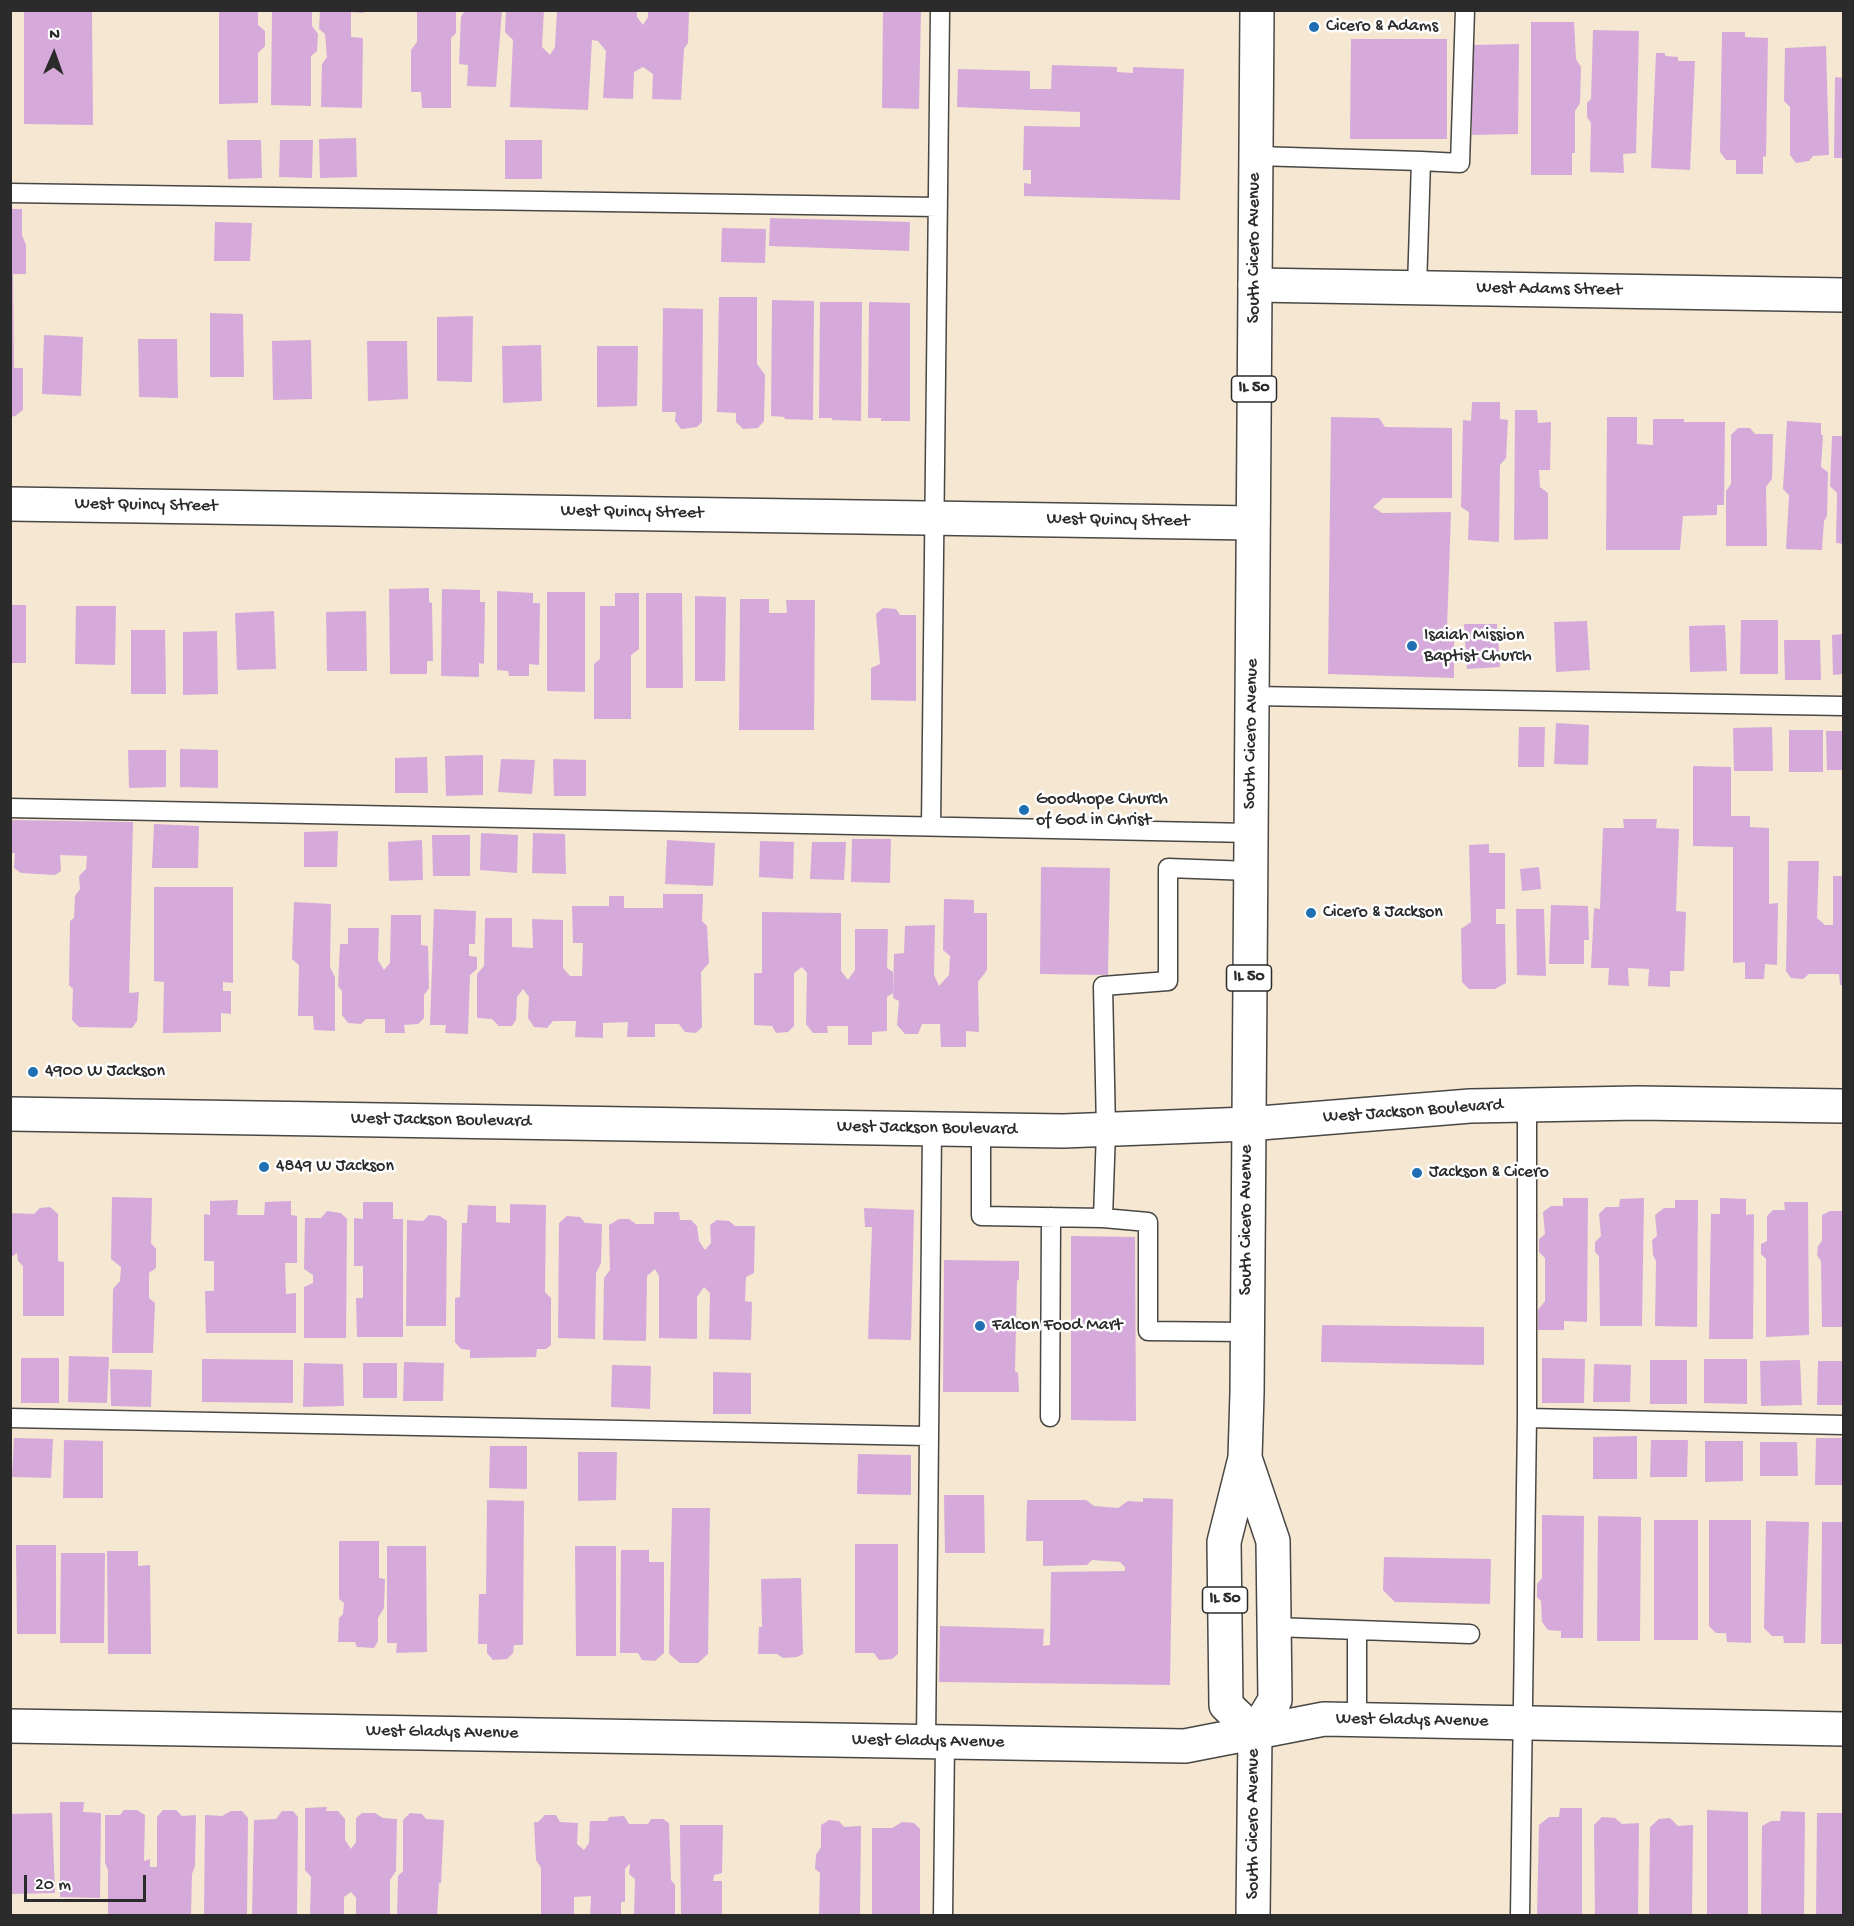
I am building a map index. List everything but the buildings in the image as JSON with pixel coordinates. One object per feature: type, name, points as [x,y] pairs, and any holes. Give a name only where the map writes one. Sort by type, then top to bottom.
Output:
[{"type":"street","name":"South Cicero Avenue","points":[[1255,1733],[1226,1705],[1224,1542],[1245,1458],[1257,10]]},
{"type":"street","name":"West Adams Street","points":[[1255,285],[1844,295]]},
{"type":"street","name":"West Quincy Street","points":[[10,504],[1253,523]]},
{"type":"street","name":"West Jackson Boulevard","points":[[10,1114],[981,1130],[1106,1130],[1248,1124],[1470,1106],[1638,1103],[1844,1106]]},
{"type":"street","name":"South Cicero Avenue","points":[[1245,1458],[1274,1541],[1275,1700],[1255,1733],[1253,1916]]},
{"type":"street","name":"West Gladys Avenue","points":[[10,1726],[1185,1746],[1324,1719],[1844,1729]]},
{"type":"lane","points":[[931,826],[940,10]]},
{"type":"lane","points":[[1256,156],[1460,163],[1465,10]]},
{"type":"lane","points":[[1417,288],[1421,161]]},
{"type":"lane","points":[[10,193],[938,207]]},
{"type":"lane","points":[[1252,696],[1844,706]]},
{"type":"lane","points":[[10,808],[1251,833]]},
{"type":"lane","points":[[1103,1218],[1106,1130],[1103,986],[1168,981],[1168,868],[1250,871]]},
{"type":"lane","points":[[1520,1916],[1527,1418],[1527,1105]]},
{"type":"lane","points":[[932,1129],[928,1436],[935,1742],[944,1916]]},
{"type":"lane","points":[[981,1130],[981,1216],[1103,1218],[1148,1222],[1148,1331],[1247,1332]]},
{"type":"lane","points":[[1050,1417],[1051,1217]]},
{"type":"lane","points":[[10,1418],[928,1436]]},
{"type":"lane","points":[[1527,1418],[1844,1425]]},
{"type":"lane","points":[[1274,1627],[1470,1634]]},
{"type":"lane","points":[[1357,1630],[1357,1720]]},
{"type":"place","name":"Cicero & Adams","points":[[1314,27]]},
{"type":"place","name":"Isaiah Mission Baptist Church","points":[[1412,646]]},
{"type":"place","name":"Goodhope Church of God in Christ","points":[[1024,810]]},
{"type":"place","name":"Cicero & Jackson","points":[[1311,913]]},
{"type":"place","name":"4900 W Jackson","points":[[33,1072]]},
{"type":"place","name":"4849 W Jackson","points":[[264,1167]]},
{"type":"place","name":"Jackson & Cicero","points":[[1417,1173]]},
{"type":"place","name":"Falcon Food Mart","points":[[980,1326]]}]
